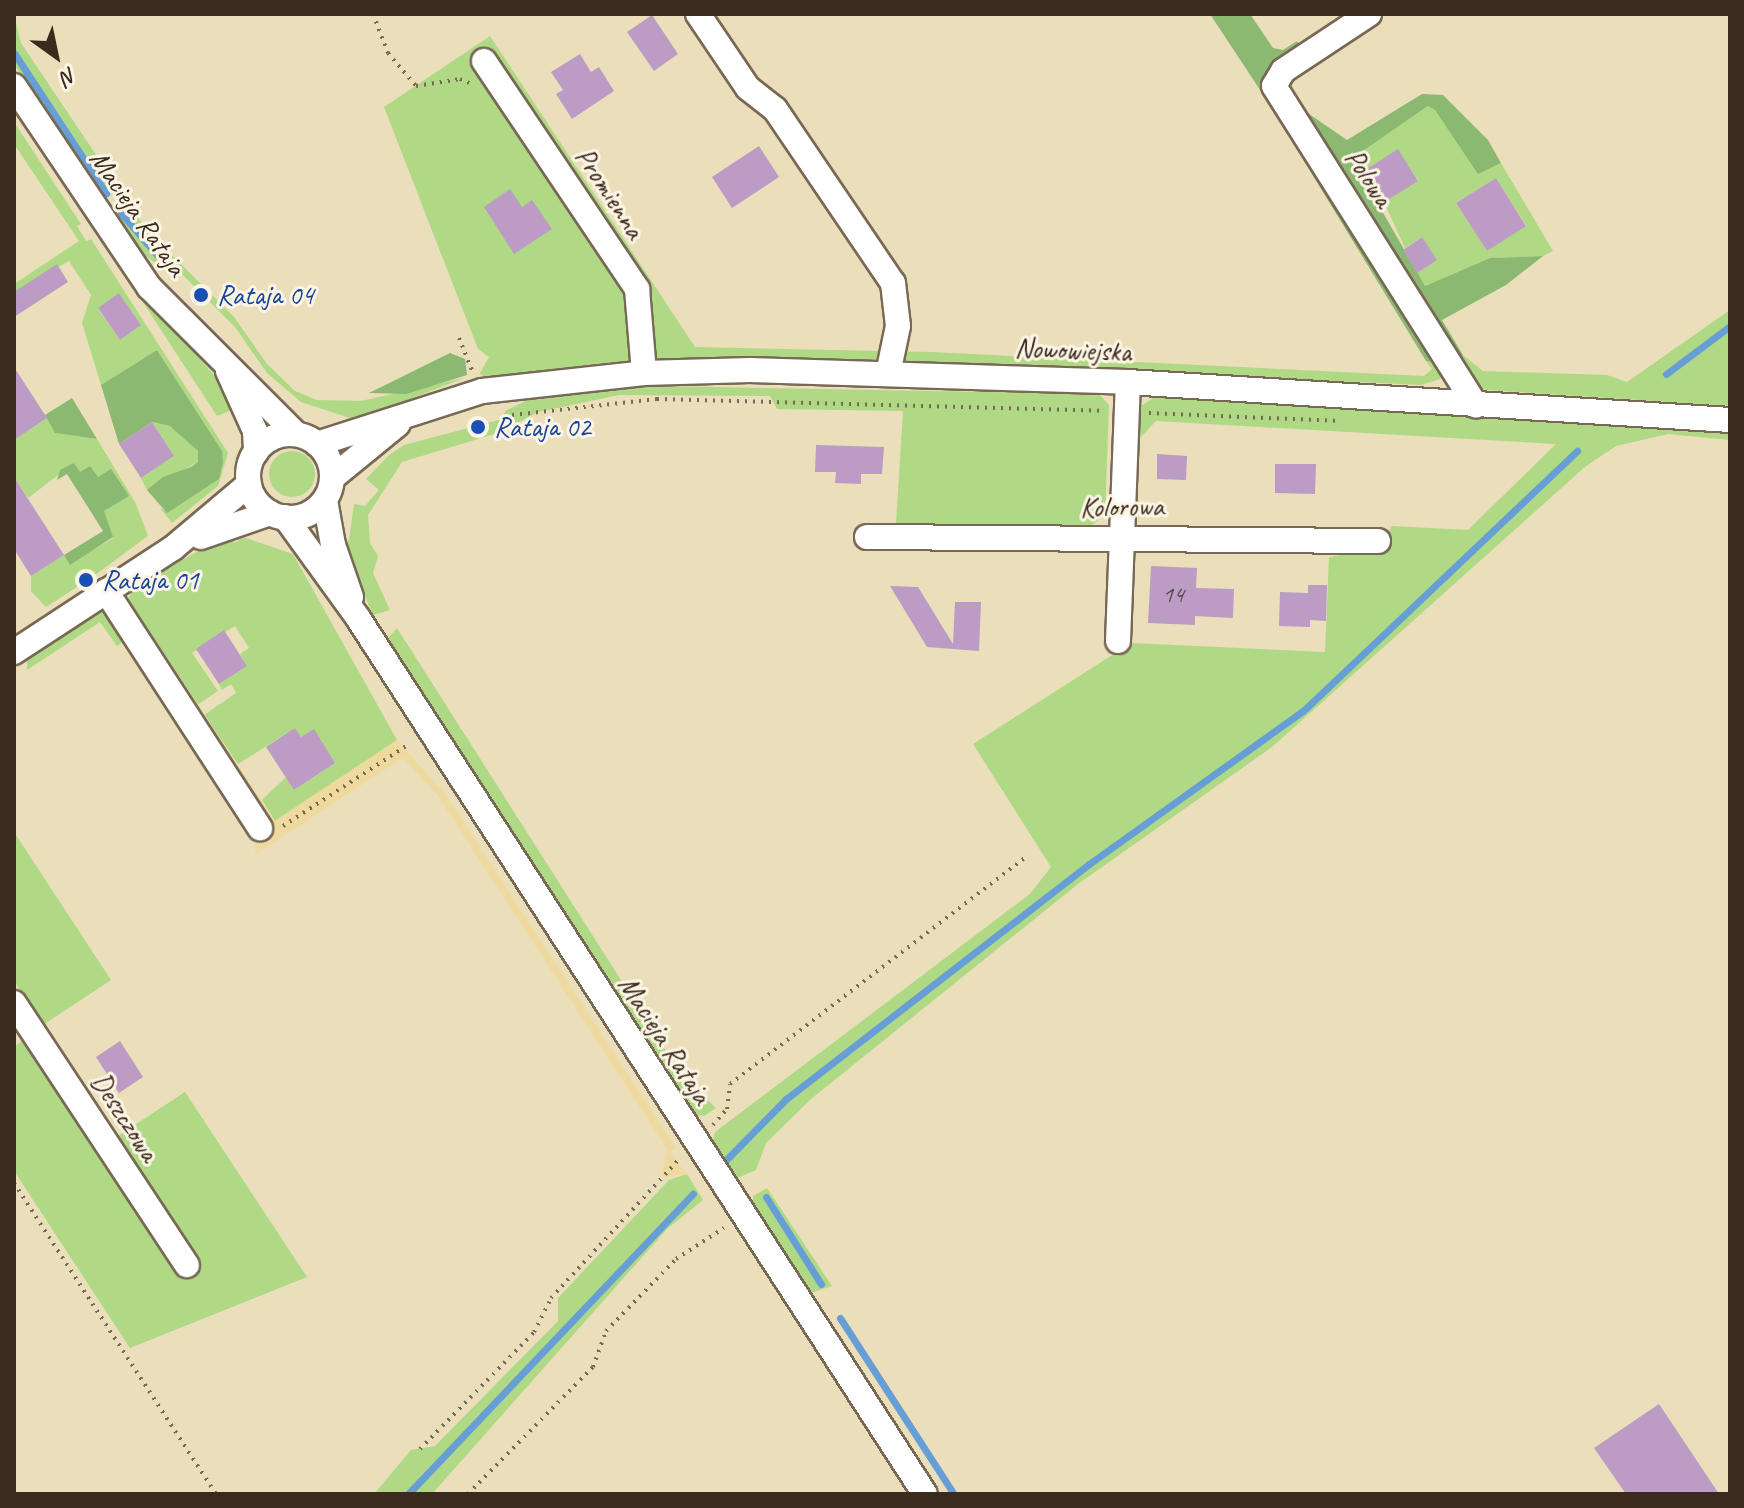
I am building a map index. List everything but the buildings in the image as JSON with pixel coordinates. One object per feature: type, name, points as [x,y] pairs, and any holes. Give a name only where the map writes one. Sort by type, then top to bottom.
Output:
[{"type":"street","points":[[698,14],[748,88],[775,109],[893,283],[898,326],[888,374]]},
{"type":"street","name":"Polowa","points":[[1369,14],[1283,71],[1274,86],[1476,406]]},
{"type":"street","name":"Promienna","points":[[484,61],[637,289],[644,373]]},
{"type":"street","name":"Macieja Rataja","points":[[14,86],[149,287],[226,365],[307,439]]},
{"type":"street","name":"Macieja Rataja","points":[[226,365],[255,431],[256,452]]},
{"type":"street","name":"Nowowiejska","points":[[307,439],[482,391],[644,373],[888,374],[1128,382],[1730,420]]},
{"type":"street","points":[[1118,641],[1128,382]]},
{"type":"street","name":"Nowowiejska","points":[[328,489],[416,411]]},
{"type":"street","points":[[173,548],[277,515],[303,516],[328,489],[329,459],[307,439],[269,439],[256,452],[249,484],[256,501],[277,515]]},
{"type":"street","points":[[14,652],[173,548],[249,484]]},
{"type":"street","name":"Macieja Rataja","points":[[328,489],[333,545],[358,618]]},
{"type":"street","name":"Macieja Rataja","points":[[277,515],[358,618],[925,1494]]},
{"type":"street","name":"Kolorowa","points":[[867,537],[1378,541]]},
{"type":"street","points":[[106,591],[260,828]]},
{"type":"street","name":"Deszczowa","points":[[14,1003],[187,1265]]},
{"type":"path","points":[[373,14],[388,53],[416,86],[460,79],[481,88]]},
{"type":"path","points":[[459,338],[473,372]]},
{"type":"path","points":[[260,828],[272,832],[297,818],[406,746]]},
{"type":"path","points":[[14,1183],[216,1494]]},
{"type":"path","points":[[468,1494],[593,1367],[606,1331],[676,1259],[744,1215]]},
{"type":"green space","points":[[1210,14],[1250,14],[1273,48],[1283,50],[1297,41],[1303,49],[1260,90]]},
{"type":"green space","points":[[14,15],[21,43],[119,189],[106,193],[94,189],[14,64]]},
{"type":"green space","points":[[490,36],[695,347],[931,352],[1424,376],[1432,369],[1426,361],[1445,363],[1446,369],[1440,379],[1421,385],[965,364],[642,359],[484,377],[480,373],[489,357],[478,349],[384,107]]},
{"type":"green space","points":[[1422,94],[1443,95],[1488,140],[1501,163],[1478,174],[1435,110],[1428,106],[1357,155],[1362,176],[1425,286],[1490,258],[1543,256],[1506,285],[1442,320],[1463,355],[1445,363],[1426,361],[1279,120],[1296,105],[1347,140]]},
{"type":"green space","points":[[1428,106],[1435,109],[1478,173],[1501,163],[1553,251],[1543,256],[1490,258],[1425,286],[1417,273],[1436,259],[1422,237],[1405,248],[1384,202],[1418,180],[1398,150],[1362,176],[1357,155]],"holes":[[[1496,178],[1526,225],[1487,251],[1456,203]]]},
{"type":"green space","points":[[14,122],[81,224],[77,226],[86,241],[91,239],[228,453],[218,486],[172,523],[160,508],[168,512],[222,451],[157,350],[101,385],[82,323],[91,295],[69,261],[14,292],[14,284],[79,241],[14,144]],"holes":[[[119,293],[141,325],[120,340],[98,309]]]},
{"type":"green space","points":[[131,204],[143,226],[234,317],[267,364],[295,391],[317,400],[361,401],[464,378],[356,420],[301,402],[267,373],[235,327],[177,269],[169,275],[138,249],[119,216]]},
{"type":"green space","points":[[120,267],[219,381],[235,409],[217,416]]},
{"type":"green space","points":[[1730,310],[1730,406],[1486,390],[1470,381],[1453,358],[1463,355],[1483,371],[1607,375],[1627,382]]},
{"type":"green space","points":[[157,350],[222,451],[223,462],[219,479],[167,513],[147,490],[163,477],[198,462],[198,451],[170,426],[152,422],[119,444],[101,385]]},
{"type":"green space","points":[[450,353],[465,359],[467,375],[406,394],[369,393]]},
{"type":"green space","points":[[658,386],[1099,394],[1109,405],[1105,515],[1087,529],[896,524],[903,411],[777,409],[770,396],[619,395],[538,412],[501,432],[402,462],[368,515],[370,543],[378,556],[373,573],[390,610],[373,615],[343,545],[349,540],[354,504],[365,506],[379,490],[366,479],[389,455],[404,445],[506,418],[505,411],[536,396]]},
{"type":"green space","points":[[1155,397],[1730,432],[1730,440],[1668,434],[1616,446],[1586,466],[1272,747],[1078,884],[811,1099],[766,1143],[756,1170],[735,1179],[712,1143],[715,1132],[1030,894],[1051,867],[973,744],[1131,643],[1325,652],[1329,557],[1380,548],[1392,526],[1468,530],[1556,444],[1156,421],[1137,441],[1139,407]]},
{"type":"green space","points":[[72,398],[97,439],[55,433],[45,415]]},
{"type":"green space","points":[[47,418],[55,433],[97,439],[136,504],[148,536],[95,575],[93,571],[81,577],[83,583],[46,607],[31,591],[31,576],[64,555],[70,564],[113,538],[103,511],[129,496],[80,473],[74,463],[28,498],[14,477],[14,440]]},
{"type":"green space","points":[[152,422],[170,426],[187,439],[198,452],[198,462],[147,490],[141,478],[174,456]]},
{"type":"green space","points":[[292,451],[308,458],[315,474],[308,490],[292,497],[276,490],[269,474],[276,458]]},
{"type":"green space","points":[[74,463],[80,472],[90,466],[98,477],[111,469],[129,496],[104,511],[113,537],[70,565],[64,555],[103,531],[67,474],[57,480],[60,470]]},
{"type":"green space","points":[[229,534],[235,543],[243,537],[293,554],[397,740],[275,821],[262,800],[286,777],[294,790],[335,763],[314,730],[301,737],[295,728],[238,764],[204,715],[236,693],[231,684],[222,690],[219,684],[247,666],[240,654],[249,648],[235,626],[192,653],[218,691],[197,705],[128,599],[134,587]]},
{"type":"green space","points":[[97,609],[105,609],[124,641],[117,646],[100,622],[27,670],[27,655]]},
{"type":"green space","points":[[397,628],[682,1076],[716,1108],[704,1116],[692,1115],[391,649],[389,637]]},
{"type":"green space","points":[[14,832],[111,980],[43,1025],[14,981]]},
{"type":"green space","points":[[22,1041],[95,1151],[185,1092],[307,1277],[130,1348],[14,1171],[14,1047]]},
{"type":"green space","points":[[687,1174],[703,1200],[668,1228],[432,1494],[374,1494],[411,1450],[435,1446],[558,1321],[558,1298],[669,1180]]},
{"type":"green space","points":[[767,1188],[832,1286],[811,1293],[753,1209],[753,1196]]},
{"type":"sand","points":[[147,627],[275,821],[397,740],[446,795],[676,1148],[670,1152],[687,1174],[662,1177],[667,1149],[438,796],[403,758],[256,854],[252,831],[124,641]]},
{"type":"waterway","points":[[14,53],[106,193]]},
{"type":"waterway","points":[[121,213],[157,255]]},
{"type":"waterway","points":[[1666,374],[1730,326]]},
{"type":"waterway","points":[[725,1161],[786,1099],[1089,864],[1303,711],[1577,451]]},
{"type":"waterway","points":[[408,1494],[693,1194]]},
{"type":"waterway","points":[[766,1197],[821,1284]]},
{"type":"waterway","points":[[840,1318],[954,1494]]},
{"type":"place","name":"Rataja 04","points":[[201,295]]},
{"type":"place","name":"Rataja 02","points":[[478,427]]},
{"type":"place","name":"Rataja 01","points":[[86,580]]}]
